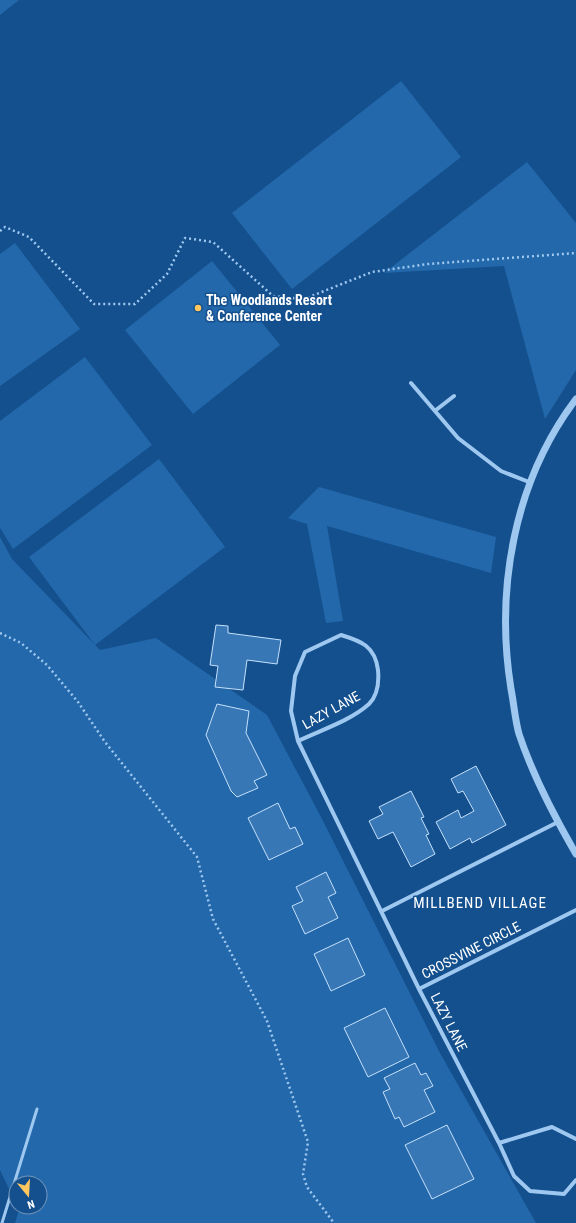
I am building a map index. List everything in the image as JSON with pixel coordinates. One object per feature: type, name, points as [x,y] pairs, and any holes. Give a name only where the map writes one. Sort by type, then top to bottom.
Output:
[{"type":"street","points":[[410,383],[436,410],[458,438],[479,456],[501,471],[529,482]]},
{"type":"street","points":[[436,410],[454,396]]},
{"type":"street","points":[[576,399],[548,443],[529,482],[511,555],[504,624],[507,660],[519,733],[537,780],[576,854]]},
{"type":"street","name":"LAZY LANE","points":[[298,741],[348,716],[370,703],[379,683],[377,661],[364,642],[341,635],[304,652],[295,676],[291,711],[298,741],[419,989],[499,1143],[514,1176],[530,1191],[564,1194],[576,1180]]},
{"type":"street","points":[[382,911],[558,822]]},
{"type":"street","name":"CROSSVINE CIRCLE","points":[[419,989],[576,910]]},
{"type":"street","points":[[499,1143],[552,1127],[576,1139]]},
{"type":"lane","points":[[2,1223],[37,1109]]},
{"type":"path","points":[[0,231],[5,227],[29,237],[94,304],[134,304],[167,274],[185,238],[213,242],[273,296],[304,299],[372,272],[428,264],[576,253]]},
{"type":"path","points":[[0,633],[21,643],[47,665],[78,702],[105,742],[197,857],[213,919],[267,1021],[308,1142],[303,1174],[307,1187],[334,1223]]},
{"type":"shaded area","points":[[0,0],[19,0],[0,15]]},
{"type":"shaded area","points":[[401,81],[461,157],[292,289],[232,213]]},
{"type":"shaded area","points":[[527,162],[576,223],[576,370],[545,419],[504,266],[384,273]]},
{"type":"shaded area","points":[[15,243],[80,329],[0,386],[0,254]]},
{"type":"shaded area","points":[[212,261],[280,345],[193,414],[125,330]]},
{"type":"shaded area","points":[[85,357],[152,445],[13,549],[0,528],[0,421]]},
{"type":"shaded area","points":[[159,459],[225,547],[95,645],[29,557]]},
{"type":"shaded area","points":[[319,487],[496,537],[491,573],[327,526],[343,621],[326,623],[307,524],[288,518]]},
{"type":"shaded area","points":[[0,537],[12,559],[100,650],[156,638],[267,715],[322,819],[440,1053],[536,1223],[15,1223],[17,1215],[48,1215],[48,1175],[8,1175],[8,1187],[0,1170]]},
{"type":"building","points":[[216,625],[228,626],[228,633],[281,640],[277,664],[247,660],[243,690],[215,687],[218,666],[210,665]]},
{"type":"building","points":[[217,704],[249,711],[246,733],[267,775],[254,781],[258,788],[237,797],[231,791],[206,735]]},
{"type":"building","points":[[476,766],[506,825],[472,843],[470,838],[450,849],[436,822],[458,810],[461,818],[474,811],[463,791],[458,793],[451,779]]},
{"type":"building","points":[[411,791],[424,817],[421,818],[429,834],[426,835],[435,854],[411,867],[393,832],[378,839],[369,821],[383,814],[379,807]]},
{"type":"building","points":[[278,803],[290,829],[295,827],[303,844],[269,860],[248,818]]},
{"type":"building","points":[[326,872],[336,893],[328,897],[338,918],[305,934],[292,906],[303,901],[296,887]]},
{"type":"building","points":[[348,938],[365,975],[331,991],[314,954]]},
{"type":"building","points":[[385,1008],[409,1057],[368,1077],[344,1028]]},
{"type":"building","points":[[415,1063],[421,1075],[426,1073],[433,1086],[424,1090],[435,1112],[404,1127],[399,1117],[395,1119],[383,1092],[390,1089],[384,1078]]},
{"type":"building","points":[[447,1125],[474,1179],[432,1199],[405,1145]]},
{"type":"place","name":"The Woodlands Resort & Conference Center","points":[[198,308]]},
{"type":"district","name":"MILLBEND VILLAGE","points":[[480,903]]}]
